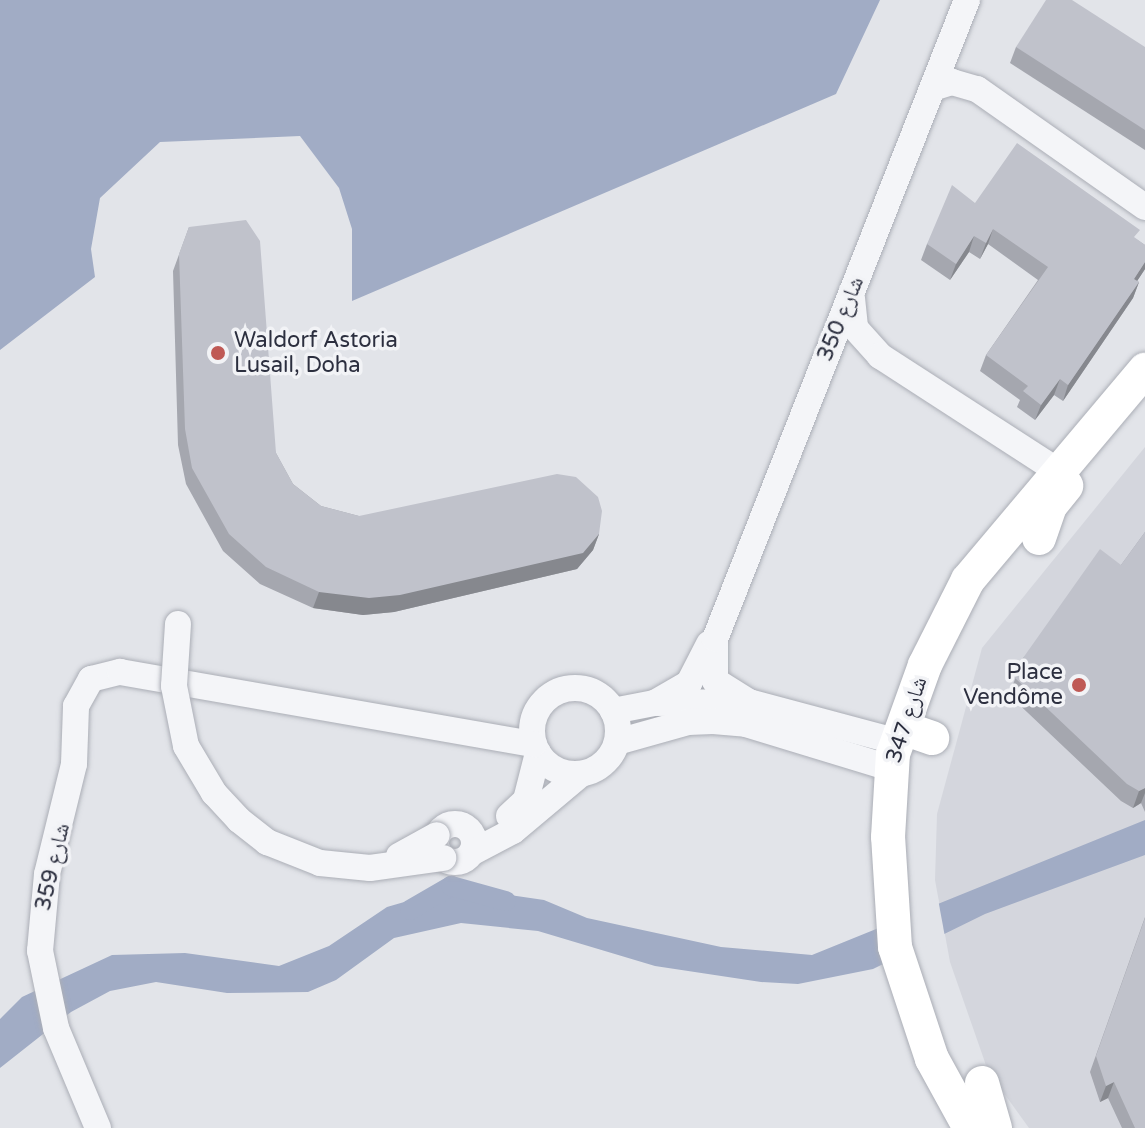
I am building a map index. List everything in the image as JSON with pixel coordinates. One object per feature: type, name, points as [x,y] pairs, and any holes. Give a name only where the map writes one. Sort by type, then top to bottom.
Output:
[{"type":"main road","name":"شارع 347","points":[[970,1128],[932,1059],[903,980],[889,895],[906,744],[940,629],[968,580],[1058,471],[1145,373]]},
{"type":"main road","points":[[1039,538],[1050,506],[1105,442],[1145,373]]},
{"type":"main road","points":[[982,1083],[995,1128]]},
{"type":"street","name":"شارع 350","points":[[715,639],[967,0]]},
{"type":"street","points":[[933,88],[952,82],[977,89],[1145,207]]},
{"type":"street","points":[[852,292],[855,328],[880,356],[1058,471]]},
{"type":"street","points":[[814,384],[844,357],[880,356]]},
{"type":"street","points":[[183,625],[174,686],[186,746],[214,793],[239,820],[267,842],[320,863],[370,868],[440,846],[459,862],[472,841],[516,812],[532,782],[538,708],[558,691],[585,688],[613,711],[617,742],[607,759],[581,774],[513,831],[472,841]]},
{"type":"street","points":[[715,639],[715,681],[749,702]]},
{"type":"street","points":[[654,703],[689,683],[715,639]]},
{"type":"street","name":"شارع 359","points":[[98,1128],[68,1062],[46,995],[40,951],[47,874],[74,764],[76,706],[91,679],[120,672],[536,748]]},
{"type":"street","points":[[613,711],[654,703],[749,702],[906,744]]},
{"type":"street","points":[[617,742],[713,721],[906,744]]},
{"type":"street","points":[[536,748],[561,772],[581,774]]},
{"type":"shaded area","points":[[1145,447],[1145,1128],[1029,1128],[988,1071],[950,962],[935,880],[937,814],[982,648]]},
{"type":"water","points":[[0,0],[880,0],[836,94],[352,301],[352,229],[339,188],[300,136],[160,142],[100,198],[91,249],[95,277],[0,350]]},
{"type":"water","points":[[1145,820],[1145,855],[985,914],[873,969],[798,984],[761,982],[655,966],[538,931],[461,923],[394,938],[336,980],[308,992],[227,993],[156,982],[110,991],[71,1012],[0,1068],[0,1019],[22,997],[112,955],[185,953],[279,966],[329,946],[387,907],[418,898],[495,893],[544,900],[587,918],[721,947],[812,955]]},
{"type":"pier","points":[[938,899],[945,937],[887,965],[878,925]]},
{"type":"building","points":[[1046,0],[1072,0],[1145,47],[1145,130],[1016,47]]},
{"type":"building","points":[[1017,143],[1140,230],[1134,237],[1145,245],[1145,262],[1134,279],[1139,282],[1068,385],[1060,379],[1041,405],[1023,391],[1028,386],[986,355],[1048,267],[993,229],[986,243],[974,236],[956,264],[927,244],[952,185],[975,203]]},
{"type":"building","name":"Waldorf Astoria Lusail, Doha","points":[[246,220],[260,241],[276,453],[293,484],[321,506],[359,516],[557,474],[576,477],[598,497],[602,511],[599,534],[583,553],[400,595],[369,598],[319,592],[266,567],[229,534],[192,468],[185,429],[179,254],[189,227]]},
{"type":"building","name":"Place Vendôme","points":[[1145,532],[1145,788],[1139,791],[1127,784],[1015,678],[1023,658],[1100,549],[1121,565]]},
{"type":"building","points":[[1145,918],[1145,1128],[1135,1128],[1114,1082],[1106,1086],[1096,1056]]},
{"type":"waterway","points":[[410,910],[451,886],[506,901]]},
{"type":"place","name":"Waldorf Astoria Lusail, Doha","points":[[218,353]]},
{"type":"place","name":"Place Vendôme","points":[[1079,685]]}]
